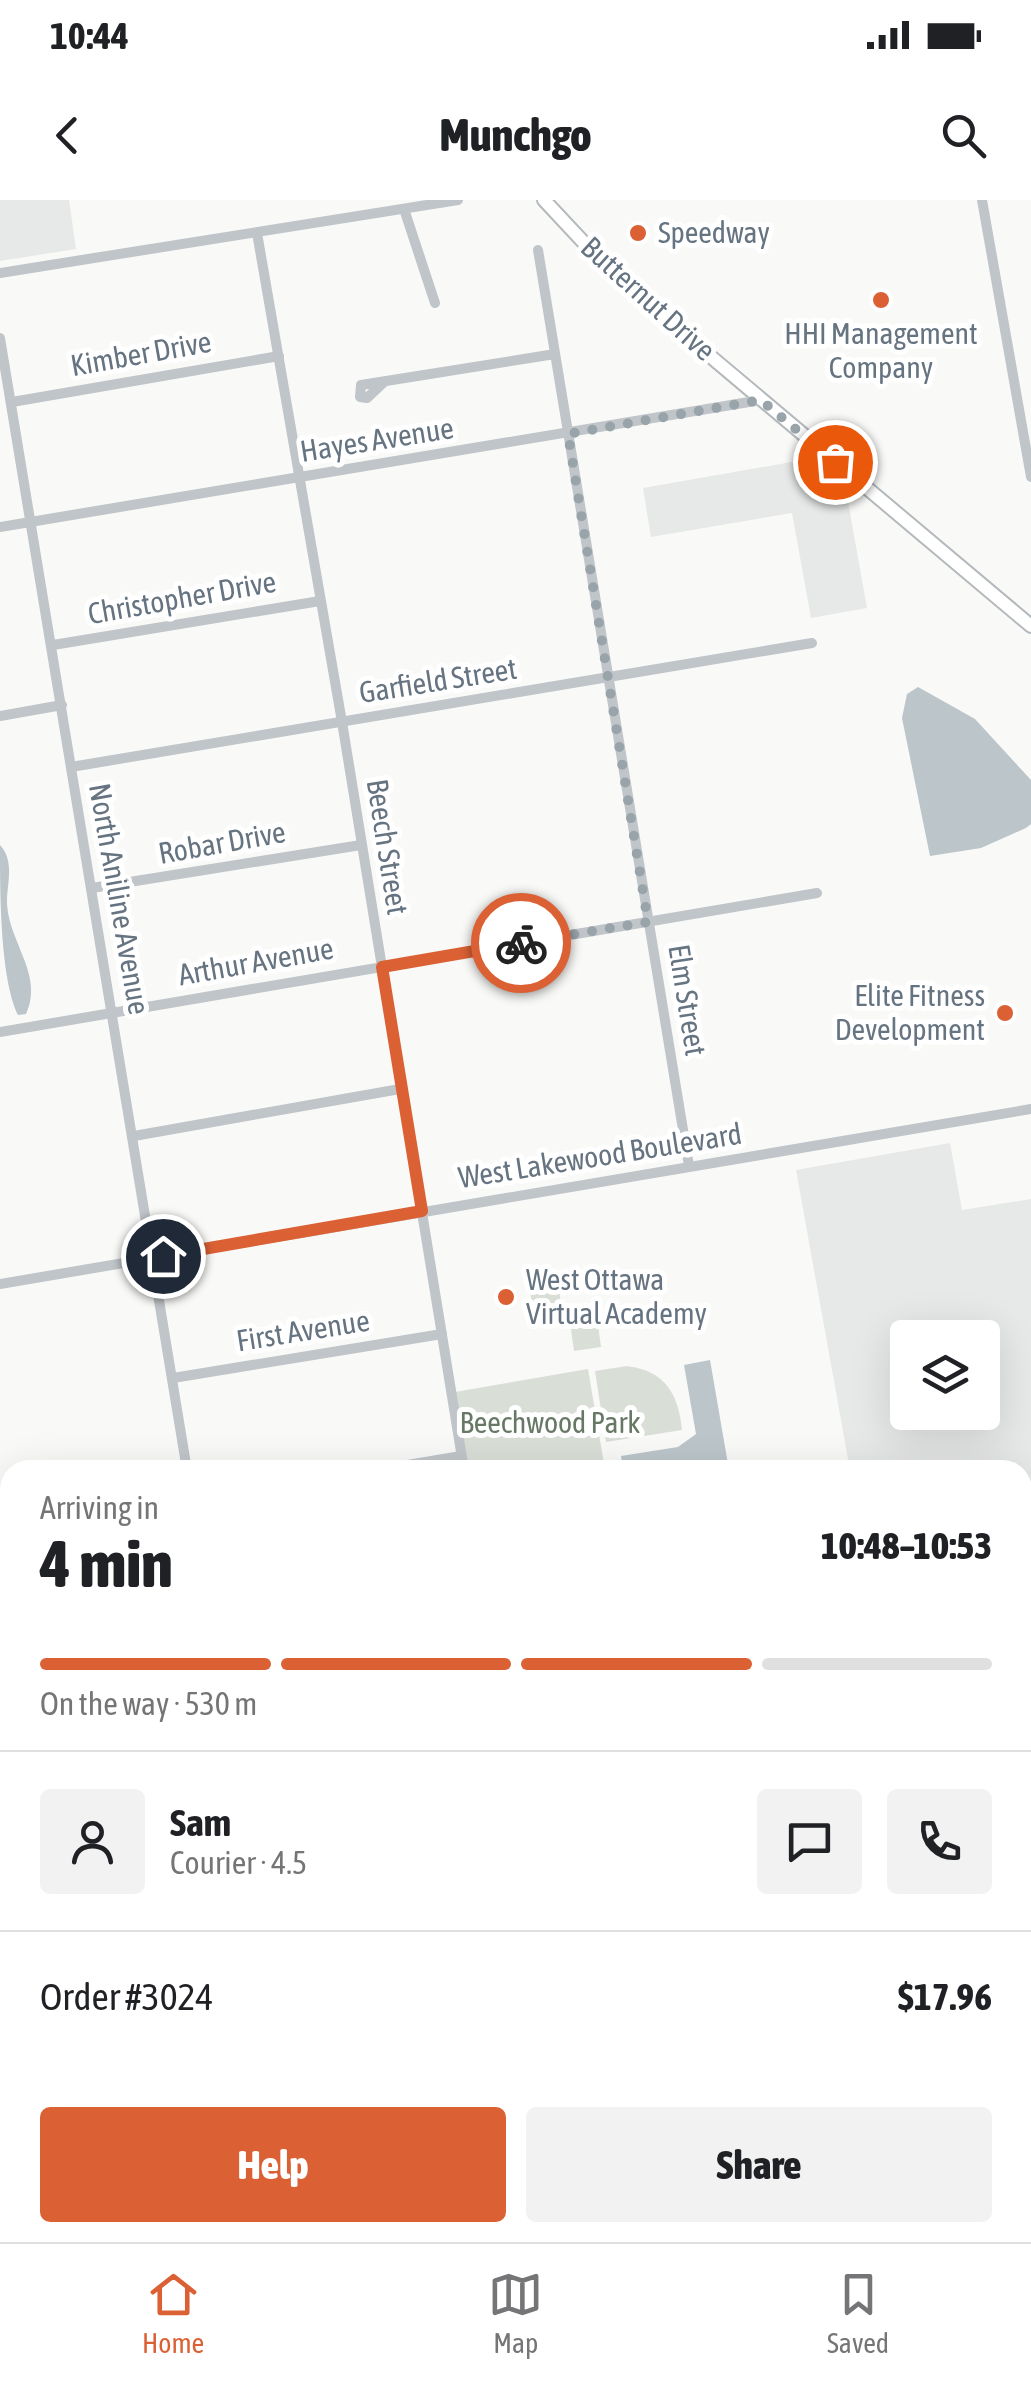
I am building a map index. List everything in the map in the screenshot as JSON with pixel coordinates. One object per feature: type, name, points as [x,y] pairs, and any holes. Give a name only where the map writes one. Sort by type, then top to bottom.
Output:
[{"type":"main road","name":"Butternut Drive","points":[[544,200],[616,277],[1031,626]]},
{"type":"street","points":[[0,273],[458,200]]},
{"type":"street","points":[[982,200],[1031,477]]},
{"type":"street","points":[[404,209],[434,303]]},
{"type":"street","name":"Beech Street","points":[[256,233],[342,722],[462,1460]]},
{"type":"street","name":"Elm Street","points":[[538,250],[690,1166]]},
{"type":"street","name":"North Aniline Avenue","points":[[0,338],[185,1460]]},
{"type":"street","points":[[384,382],[555,354]]},
{"type":"street","name":"Kimber Drive","points":[[12,402],[279,356]]},
{"type":"street","name":"Hayes Avenue","points":[[0,527],[761,400]]},
{"type":"street","name":"Christopher Drive","points":[[53,646],[320,601]]},
{"type":"street","name":"Garfield Street","points":[[71,767],[812,643]]},
{"type":"street","points":[[0,716],[62,705]]},
{"type":"street","name":"Robar Drive","points":[[92,888],[361,844]]},
{"type":"street","name":"Arthur Avenue","points":[[0,1032],[816,894]]},
{"type":"street","points":[[134,1136],[400,1089]]},
{"type":"street","name":"West Lakewood Boulevard","points":[[0,1284],[1031,1110]]},
{"type":"street","name":"First Avenue","points":[[173,1378],[442,1334]]},
{"type":"street","points":[[437,1460],[461,1456]]},
{"type":"shaded area","points":[[0,200],[69,200],[76,249],[0,261]]},
{"type":"shaded area","points":[[803,460],[847,496],[867,608],[811,618],[792,513],[651,537],[643,488]]},
{"type":"shaded area","points":[[918,687],[975,719],[1031,780],[1031,824],[1026,828],[981,848],[930,856],[902,718],[907,694]]},
{"type":"shaded area","points":[[0,845],[9,864],[8,914],[31,985],[26,1014],[18,1015],[8,979],[2,933]]},
{"type":"shaded area","points":[[950,1143],[962,1210],[1031,1199],[1031,1460],[848,1460],[796,1170]]},
{"type":"shaded area","points":[[710,1360],[727,1460],[622,1460],[621,1456],[678,1447],[696,1434],[684,1365]]},
{"type":"green space","points":[[559,1287],[561,1306],[532,1305],[530,1291]]},
{"type":"green space","points":[[596,1311],[601,1347],[574,1351],[569,1315]]},
{"type":"green space","points":[[627,1366],[651,1373],[667,1386],[677,1405],[682,1430],[606,1442],[595,1371]]},
{"type":"green space","name":"Beechwood Park","points":[[588,1369],[603,1460],[466,1460],[455,1392]]},
{"type":"way so far","points":[[521,943],[648,922],[568,434],[761,400],[835,462]]},
{"type":"place","name":"Speedway","points":[[638,233]]},
{"type":"place","name":"HHI Management Company","points":[[881,300]]},
{"type":"place","name":"Elite Fitness Development","points":[[1005,1013]]},
{"type":"place","name":"West Ottawa Virtual Academy","points":[[506,1297]]},
{"type":"route","points":[[163,1256],[422,1211],[382,967],[521,943]]}]
